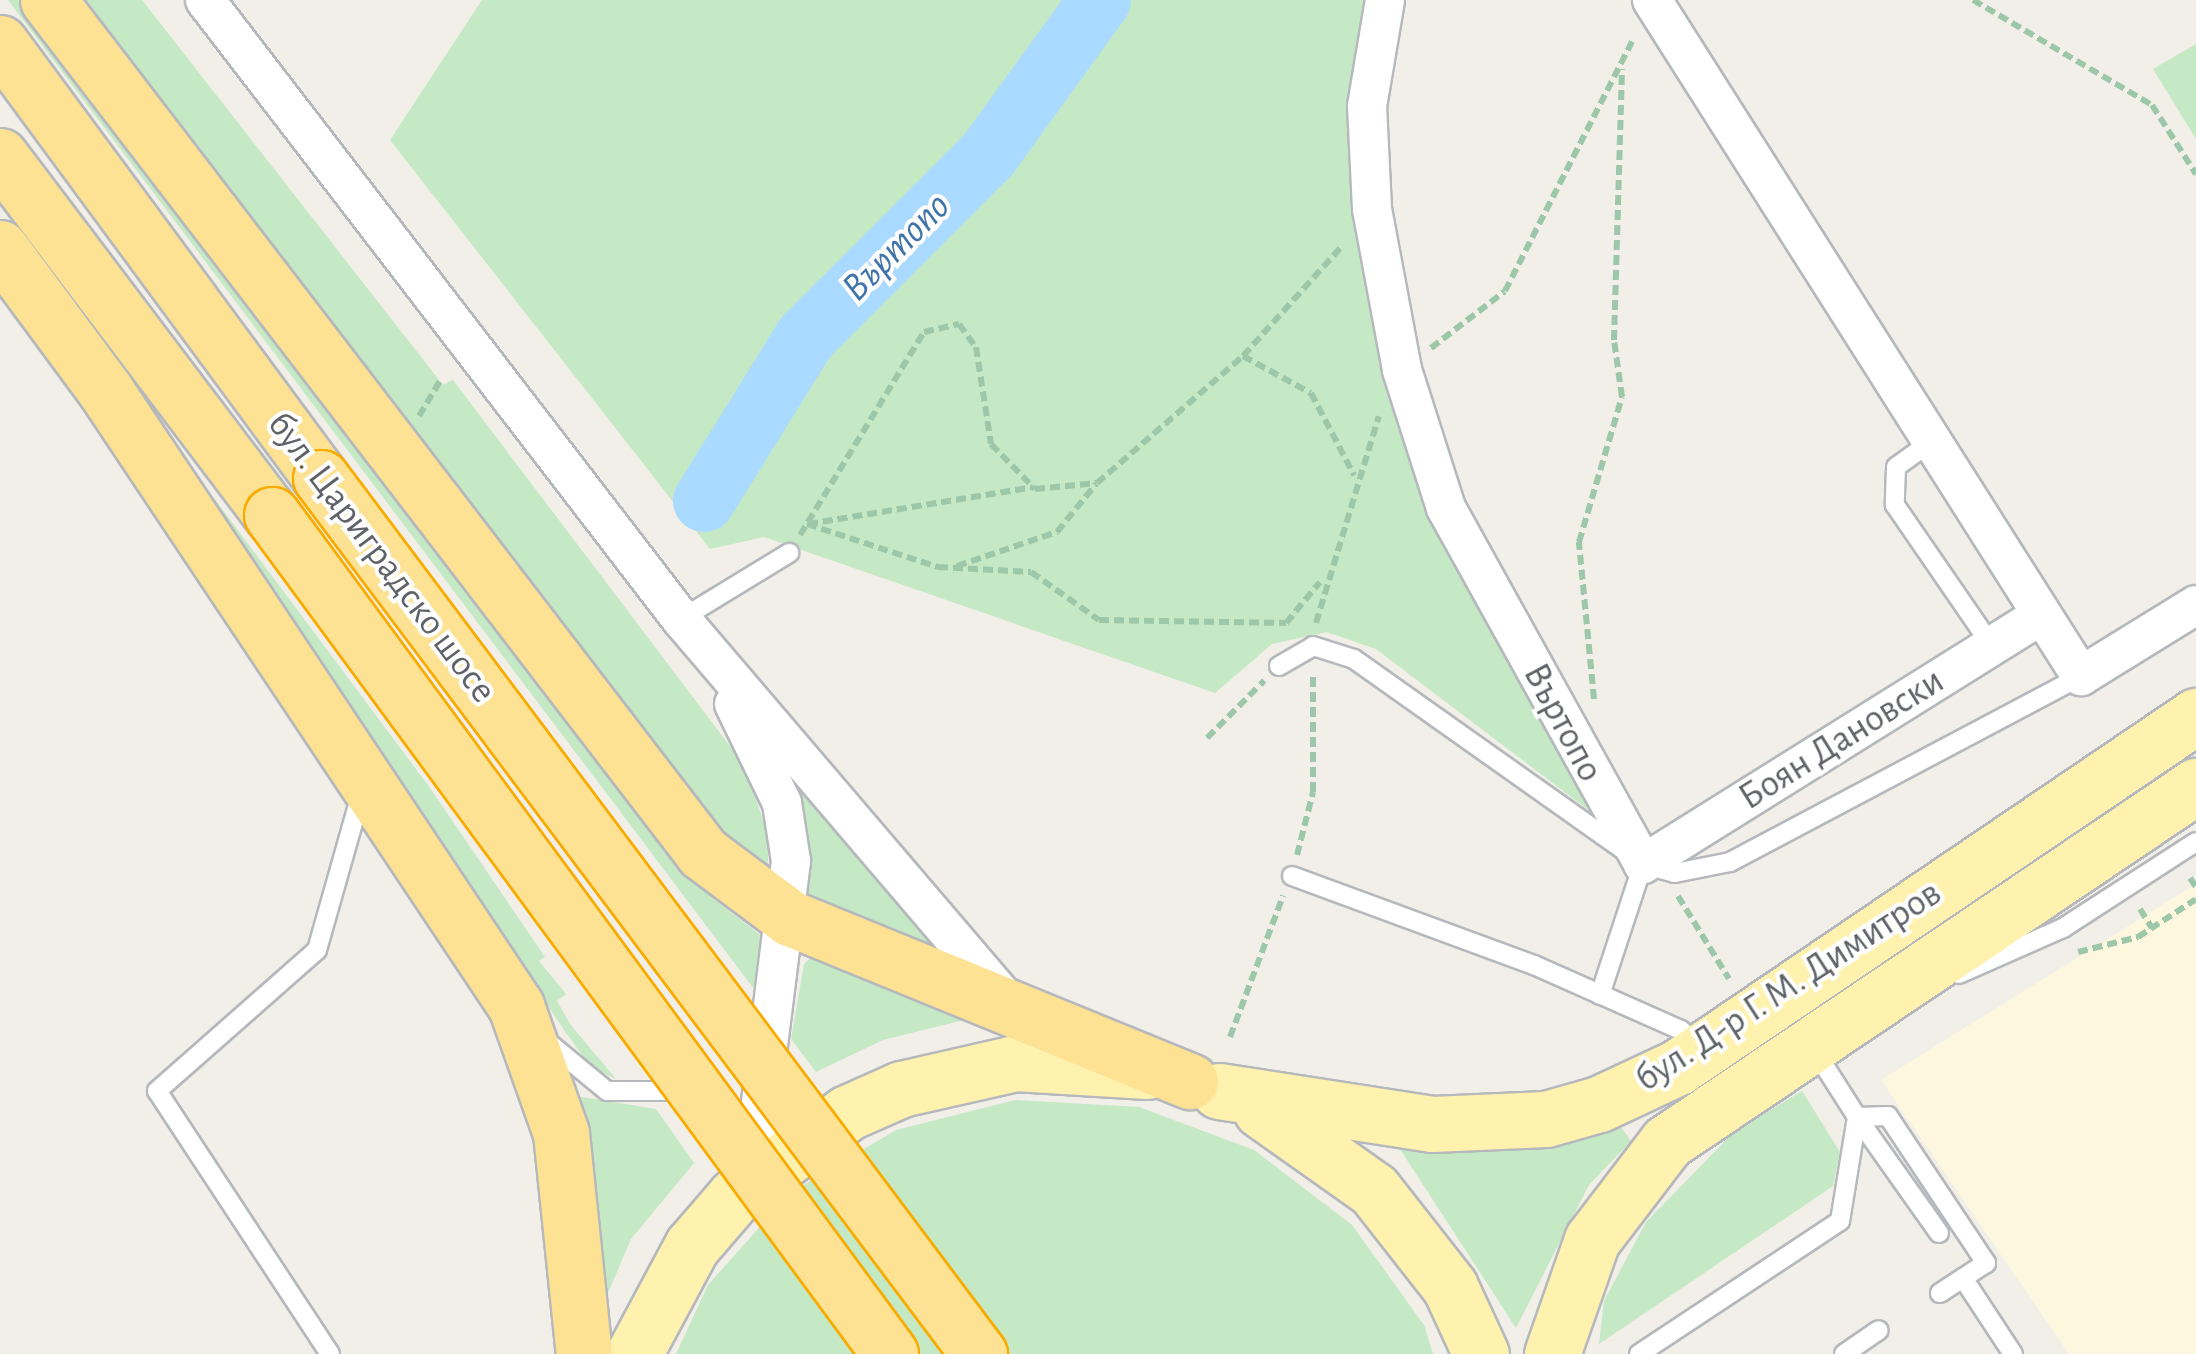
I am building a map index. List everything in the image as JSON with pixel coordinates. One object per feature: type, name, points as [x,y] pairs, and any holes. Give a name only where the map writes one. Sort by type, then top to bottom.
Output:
[{"type":"highway","points":[[48,0],[703,853],[790,918],[1010,1004],[1204,1086]]},
{"type":"highway","name":"бул. Цариградско шосе","points":[[0,43],[978,1354]]},
{"type":"highway","name":"бул. Цариградско шосе","points":[[0,156],[272,515],[890,1354]]},
{"type":"highway","points":[[0,248],[364,774],[516,1006],[561,1134],[584,1354]]},
{"type":"main road","name":"бул. Д-р Г. М. Димитров","points":[[634,1354],[692,1246],[751,1180],[847,1113],[957,1072],[1074,1062],[1204,1086],[1486,1126],[1599,1104],[1702,1050],[2196,716]]},
{"type":"main road","name":"бул. Д-р Г. М. Димитров","points":[[1552,1354],[1592,1240],[1624,1190],[1667,1142],[1863,1006],[2196,786]]},
{"type":"main road","points":[[1204,1086],[1314,1142],[1374,1190],[1450,1288],[1481,1354]]},
{"type":"street","points":[[206,0],[692,632],[1010,1004]]},
{"type":"street","name":"Въртопо","points":[[1385,0],[1368,106],[1372,209],[1402,370],[1446,508],[1652,866]]},
{"type":"street","points":[[1647,8],[2081,676],[2196,605]]},
{"type":"street","name":"Боян Дановски","points":[[1652,866],[2042,615]]},
{"type":"street","points":[[692,632],[782,803],[790,918],[741,1104],[751,1180]]},
{"type":"lane","points":[[1932,442],[1896,467],[1895,504],[1992,646]]},
{"type":"lane","points":[[692,632],[790,552]]},
{"type":"lane","points":[[1279,666],[1313,646],[1385,678],[1652,866],[1730,862],[2081,676]]},
{"type":"lane","points":[[330,1354],[156,1091],[317,950],[364,774]]},
{"type":"lane","points":[[1863,1006],[2063,928],[2196,842]]},
{"type":"lane","points":[[1600,995],[1652,866]]},
{"type":"lane","points":[[1292,876],[1600,995],[1681,1030],[1702,1050]]},
{"type":"lane","points":[[516,1006],[575,1072],[607,1091],[741,1104]]},
{"type":"lane","points":[[1810,1043],[1939,1233]]},
{"type":"lane","points":[[1857,1117],[1888,1116],[1986,1264],[1940,1293]]},
{"type":"lane","points":[[1639,1354],[1840,1221],[1857,1117]]},
{"type":"lane","points":[[1963,1278],[2014,1354]]},
{"type":"lane","points":[[1844,1354],[1879,1330]]},
{"type":"path","points":[[1973,0],[2152,105],[2196,174]]},
{"type":"path","points":[[1313,646],[1323,577],[1355,476],[1402,370],[1505,291],[1554,182],[1622,68],[1647,8]]},
{"type":"path","points":[[1585,604],[1579,542],[1622,397],[1614,340],[1622,68]]},
{"type":"path","points":[[951,568],[1057,532],[1097,483],[1243,356],[1372,209]]},
{"type":"path","points":[[807,524],[924,332],[959,324],[976,346],[992,444],[1034,487]]},
{"type":"path","points":[[1243,356],[1311,393],[1355,476]]},
{"type":"path","points":[[408,434],[440,380]]},
{"type":"path","points":[[807,524],[1034,487],[1097,483]]},
{"type":"path","points":[[807,524],[951,568],[1032,572],[1099,620],[1286,624],[1323,577]]},
{"type":"path","points":[[1207,738],[1279,666]]},
{"type":"path","points":[[1230,1037],[1292,876],[1313,792],[1313,708]]},
{"type":"path","points":[[1652,866],[1738,993]]},
{"type":"path","points":[[2190,878],[2196,887]]},
{"type":"path","points":[[2072,953],[2152,928],[2196,900]]},
{"type":"path","points":[[2140,910],[2152,928]]},
{"type":"shaded area","points":[[2196,884],[2196,1354],[2069,1354],[1881,1080]]},
{"type":"green space","points":[[8,0],[25,0],[711,897],[764,938],[757,993]]},
{"type":"green space","points":[[70,0],[142,0],[443,385],[453,380],[745,766],[770,841],[765,892]]},
{"type":"green space","points":[[482,0],[1385,0],[1367,106],[1446,508],[1604,801],[1587,809],[1376,649],[1327,632],[1272,644],[1215,693],[764,537],[710,549],[390,140]]},
{"type":"green space","points":[[2196,44],[2196,139],[2153,69]]},
{"type":"green space","points":[[0,211],[430,788],[545,957],[539,961],[566,994],[557,1001],[570,1024],[616,1079],[591,1067],[564,1030],[377,747]]},
{"type":"green space","points":[[780,750],[941,954],[808,908],[804,811]]},
{"type":"green space","points":[[814,955],[992,1013],[883,1040],[816,1072],[791,1039],[804,964]]},
{"type":"green space","points":[[1802,1091],[1840,1152],[1833,1186],[1599,1344],[1604,1301],[1646,1222],[1734,1132]]},
{"type":"green space","points":[[582,1097],[656,1109],[694,1163],[631,1239],[602,1307],[575,1100]]},
{"type":"green space","points":[[1015,1100],[1139,1107],[1254,1150],[1352,1225],[1424,1325],[1433,1354],[676,1354],[708,1285],[790,1193],[896,1130]]},
{"type":"green space","points":[[1615,1119],[1631,1141],[1589,1185],[1516,1328],[1394,1140]]},
{"type":"waterway","name":"Въртопо","points":[[704,501],[805,338],[988,155],[1100,0]]}]
